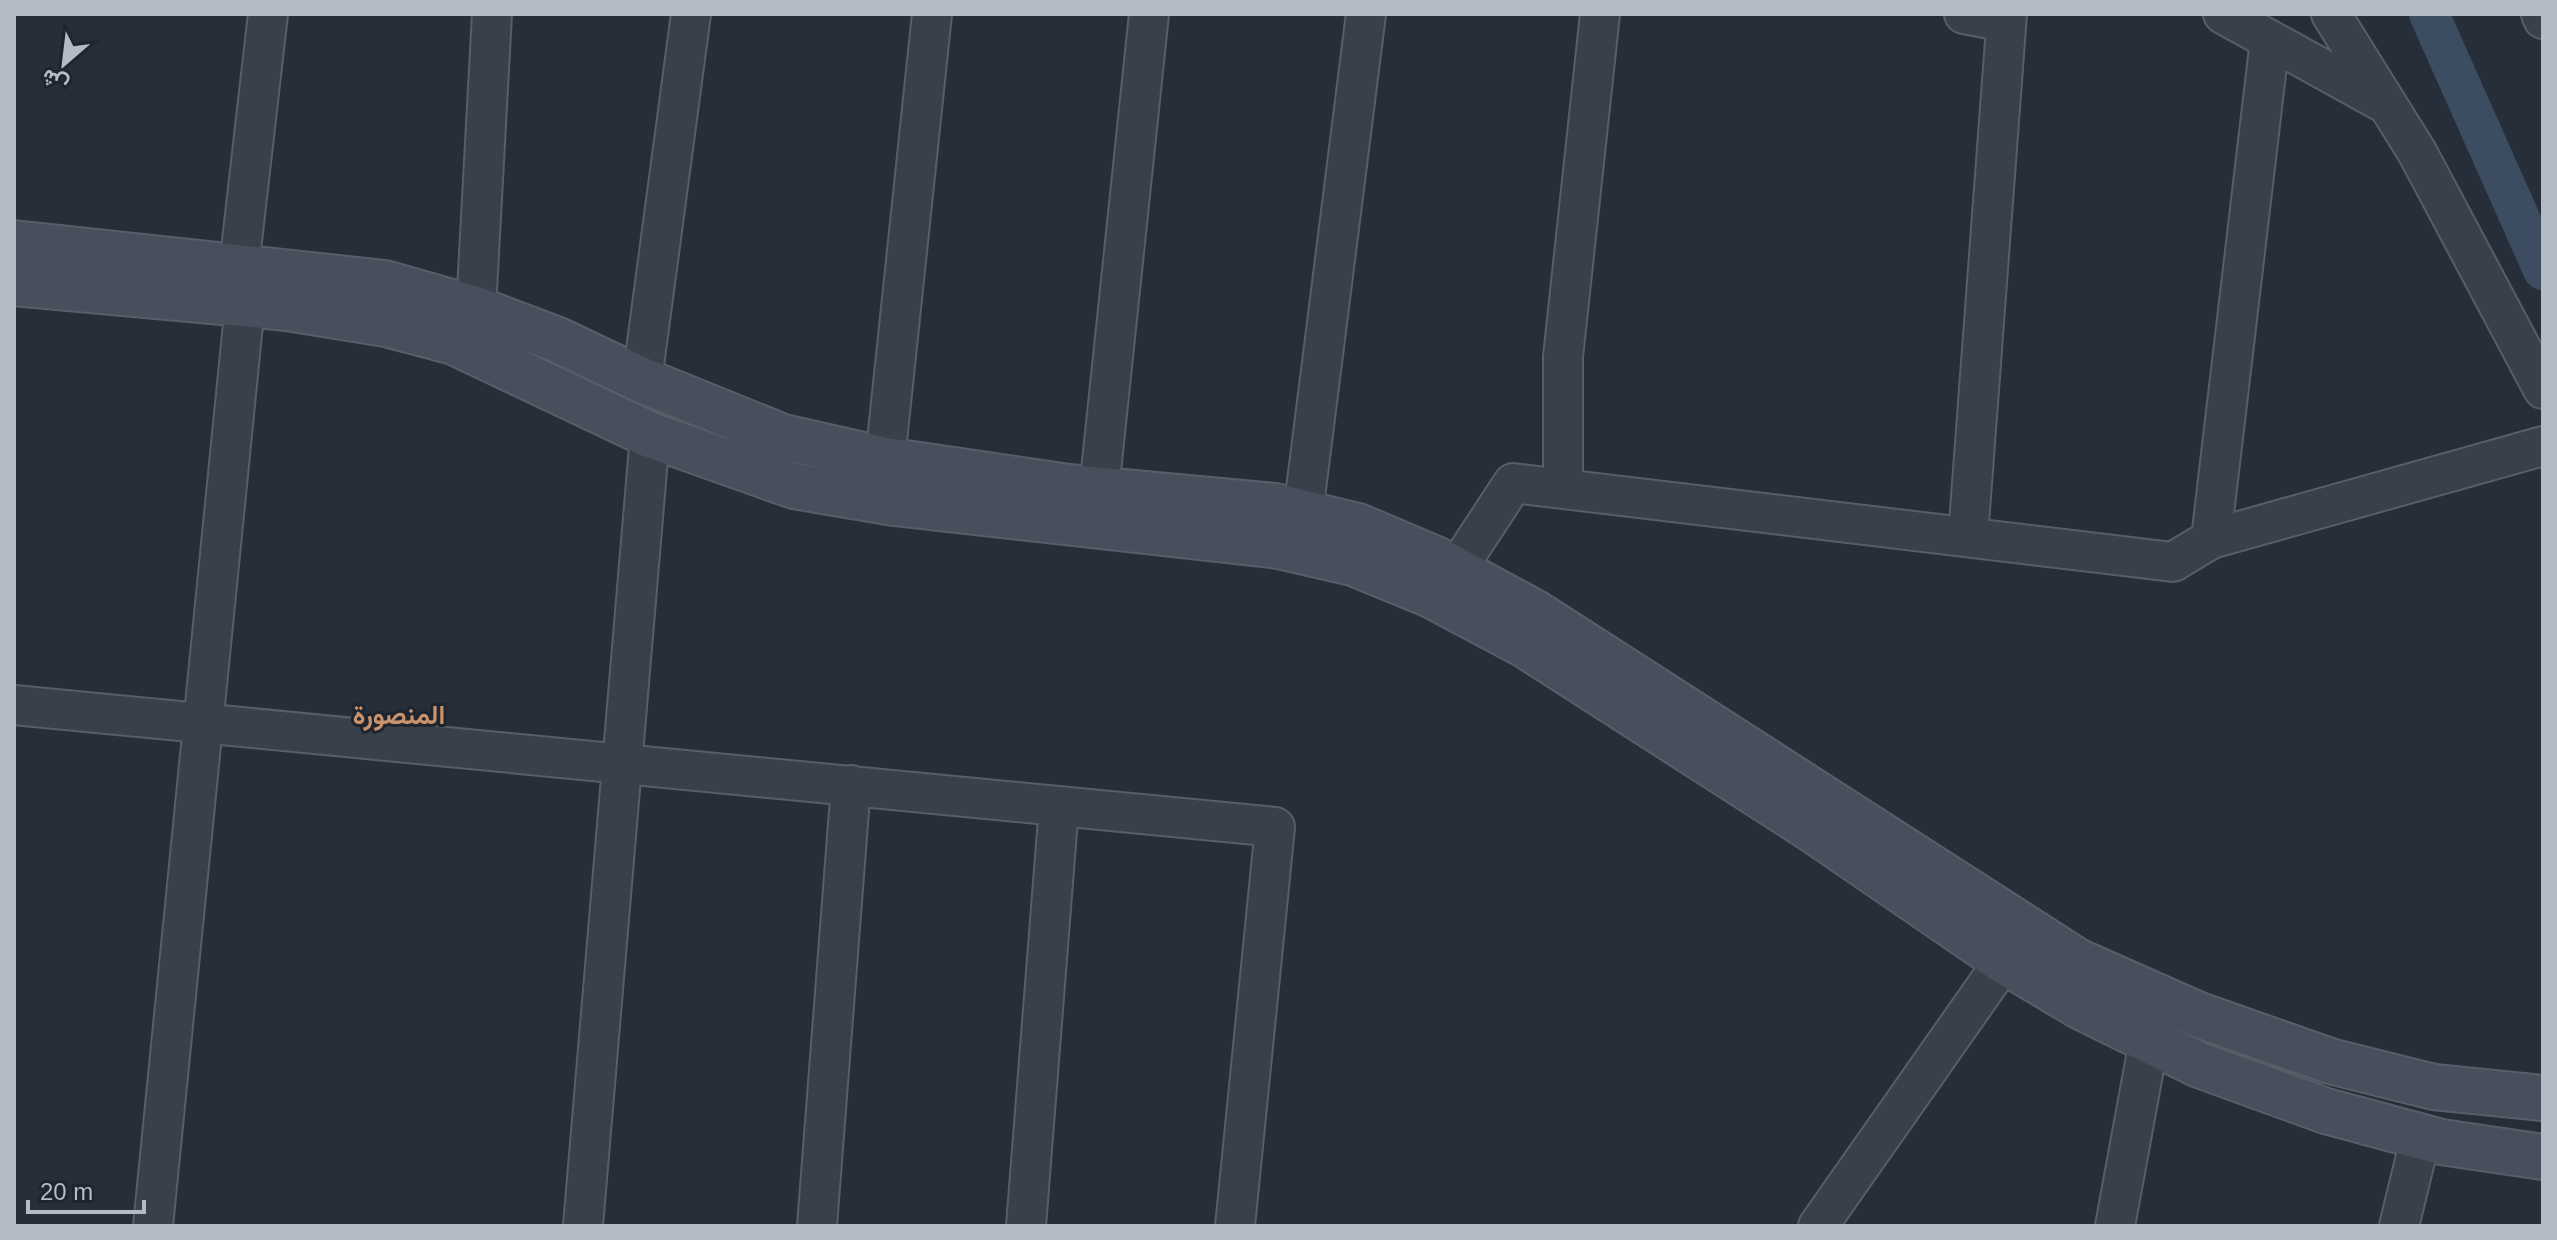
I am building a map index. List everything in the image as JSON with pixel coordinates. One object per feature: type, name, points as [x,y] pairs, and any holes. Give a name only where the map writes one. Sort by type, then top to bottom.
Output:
[{"type":"street","points":[[153,1226],[268,14]]},
{"type":"street","points":[[476,309],[492,14]]},
{"type":"street","points":[[642,380],[691,14]]},
{"type":"street","points":[[885,460],[932,14]]},
{"type":"street","points":[[1099,490],[1149,14]]},
{"type":"street","points":[[1303,513],[1366,14]]},
{"type":"street","points":[[1563,488],[1563,357],[1600,14]]},
{"type":"street","points":[[1964,14],[2007,18],[1968,537]]},
{"type":"street","points":[[2223,14],[2388,105]]},
{"type":"street","points":[[2331,14],[2417,152],[2543,389]]},
{"type":"street","points":[[2211,539],[2270,40]]},
{"type":"street","points":[[14,243],[242,286],[454,342],[650,435],[794,486],[894,503],[1279,546],[1353,563],[1431,595],[1525,645],[1810,828],[2004,961],[2081,1007],[2149,1041],[2199,1065],[2326,1111],[2421,1136],[2543,1157]]},
{"type":"street","points":[[14,283],[242,286],[385,283],[476,309],[558,340],[642,380],[783,437],[885,460],[1099,490],[1275,506],[1358,526],[1456,570],[1534,612],[2077,961],[2199,1015],[2330,1061],[2434,1087],[2543,1098]]},
{"type":"street","points":[[583,1226],[650,435]]},
{"type":"street","points":[[1456,570],[1513,483],[2173,562],[2211,539],[2543,446]]},
{"type":"street","points":[[14,705],[1275,827],[1235,1226]]},
{"type":"street","points":[[817,1226],[851,785]]},
{"type":"street","points":[[1026,1226],[1059,806]]},
{"type":"street","points":[[1818,1226],[2004,961]]},
{"type":"street","points":[[2115,1226],[2149,1041]]},
{"type":"street","points":[[2399,1226],[2421,1136]]},
{"type":"waterway","points":[[2429,14],[2543,270]]},
{"type":"district","name":"المنصورة","points":[[399,715]]}]
